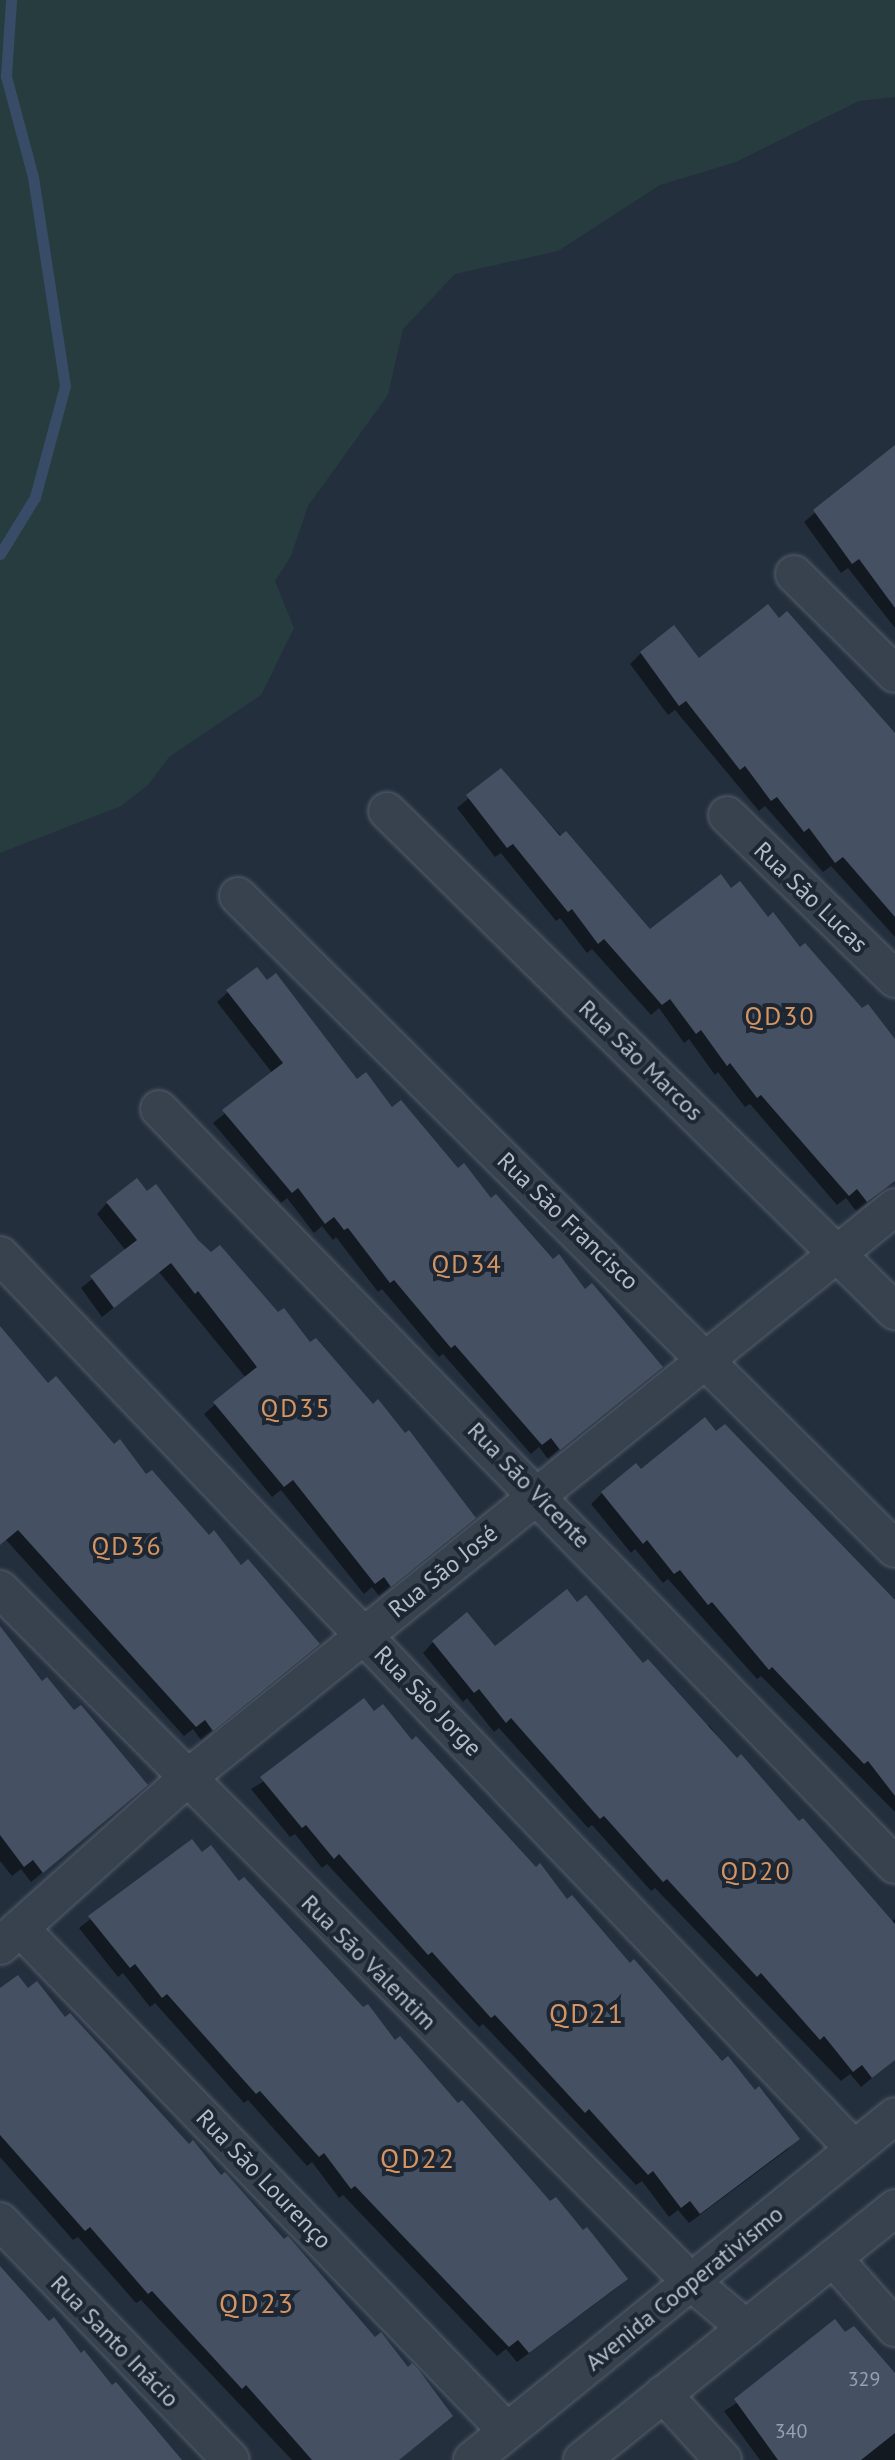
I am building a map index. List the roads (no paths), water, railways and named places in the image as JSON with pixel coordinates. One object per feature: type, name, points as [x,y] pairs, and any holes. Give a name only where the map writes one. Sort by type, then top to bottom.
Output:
[{"type":"street","points":[[794,574],[895,674]]},
{"type":"street","name":"Rua São Marcos","points":[[387,811],[895,1311]]},
{"type":"street","name":"Rua São Lucas","points":[[727,815],[895,979]]},
{"type":"street","name":"Rua São Francisco","points":[[238,896],[708,1357],[895,1549]]},
{"type":"street","name":"Rua São Vicente","points":[[159,1109],[538,1494],[895,1865]]},
{"type":"street","name":"Rua São José","points":[[10,1937],[185,1780],[895,1207]]},
{"type":"street","name":"Rua São Jorge","points":[[0,1255],[854,2149]]},
{"type":"street","name":"Rua São Valentim","points":[[0,1589],[185,1780],[691,2282],[746,2328]]},
{"type":"street","name":"Rua São Lourenço","points":[[10,1937],[507,2431]]},
{"type":"street","name":"Avenida Cooperativismo","points":[[472,2460],[895,2116]]},
{"type":"street","points":[[582,2460],[895,2208]]},
{"type":"street","name":"Rua Santo Inácio","points":[[0,2221],[231,2460]]},
{"type":"street","points":[[833,2258],[895,2328]]},
{"type":"street","points":[[663,2394],[723,2460]]},
{"type":"waterway","points":[[0,554],[35,497],[65,386],[33,177],[6,76],[11,0]]},
{"type":"district","name":"QD30","points":[[780,1016]]},
{"type":"district","name":"QD34","points":[[467,1264]]},
{"type":"district","name":"QD35","points":[[296,1408]]},
{"type":"district","name":"QD36","points":[[127,1546]]},
{"type":"district","name":"QD20","points":[[756,1871]]},
{"type":"district","name":"QD21","points":[[587,2013]]},
{"type":"district","name":"QD22","points":[[418,2158]]},
{"type":"district","name":"QD23","points":[[257,2303]]}]
